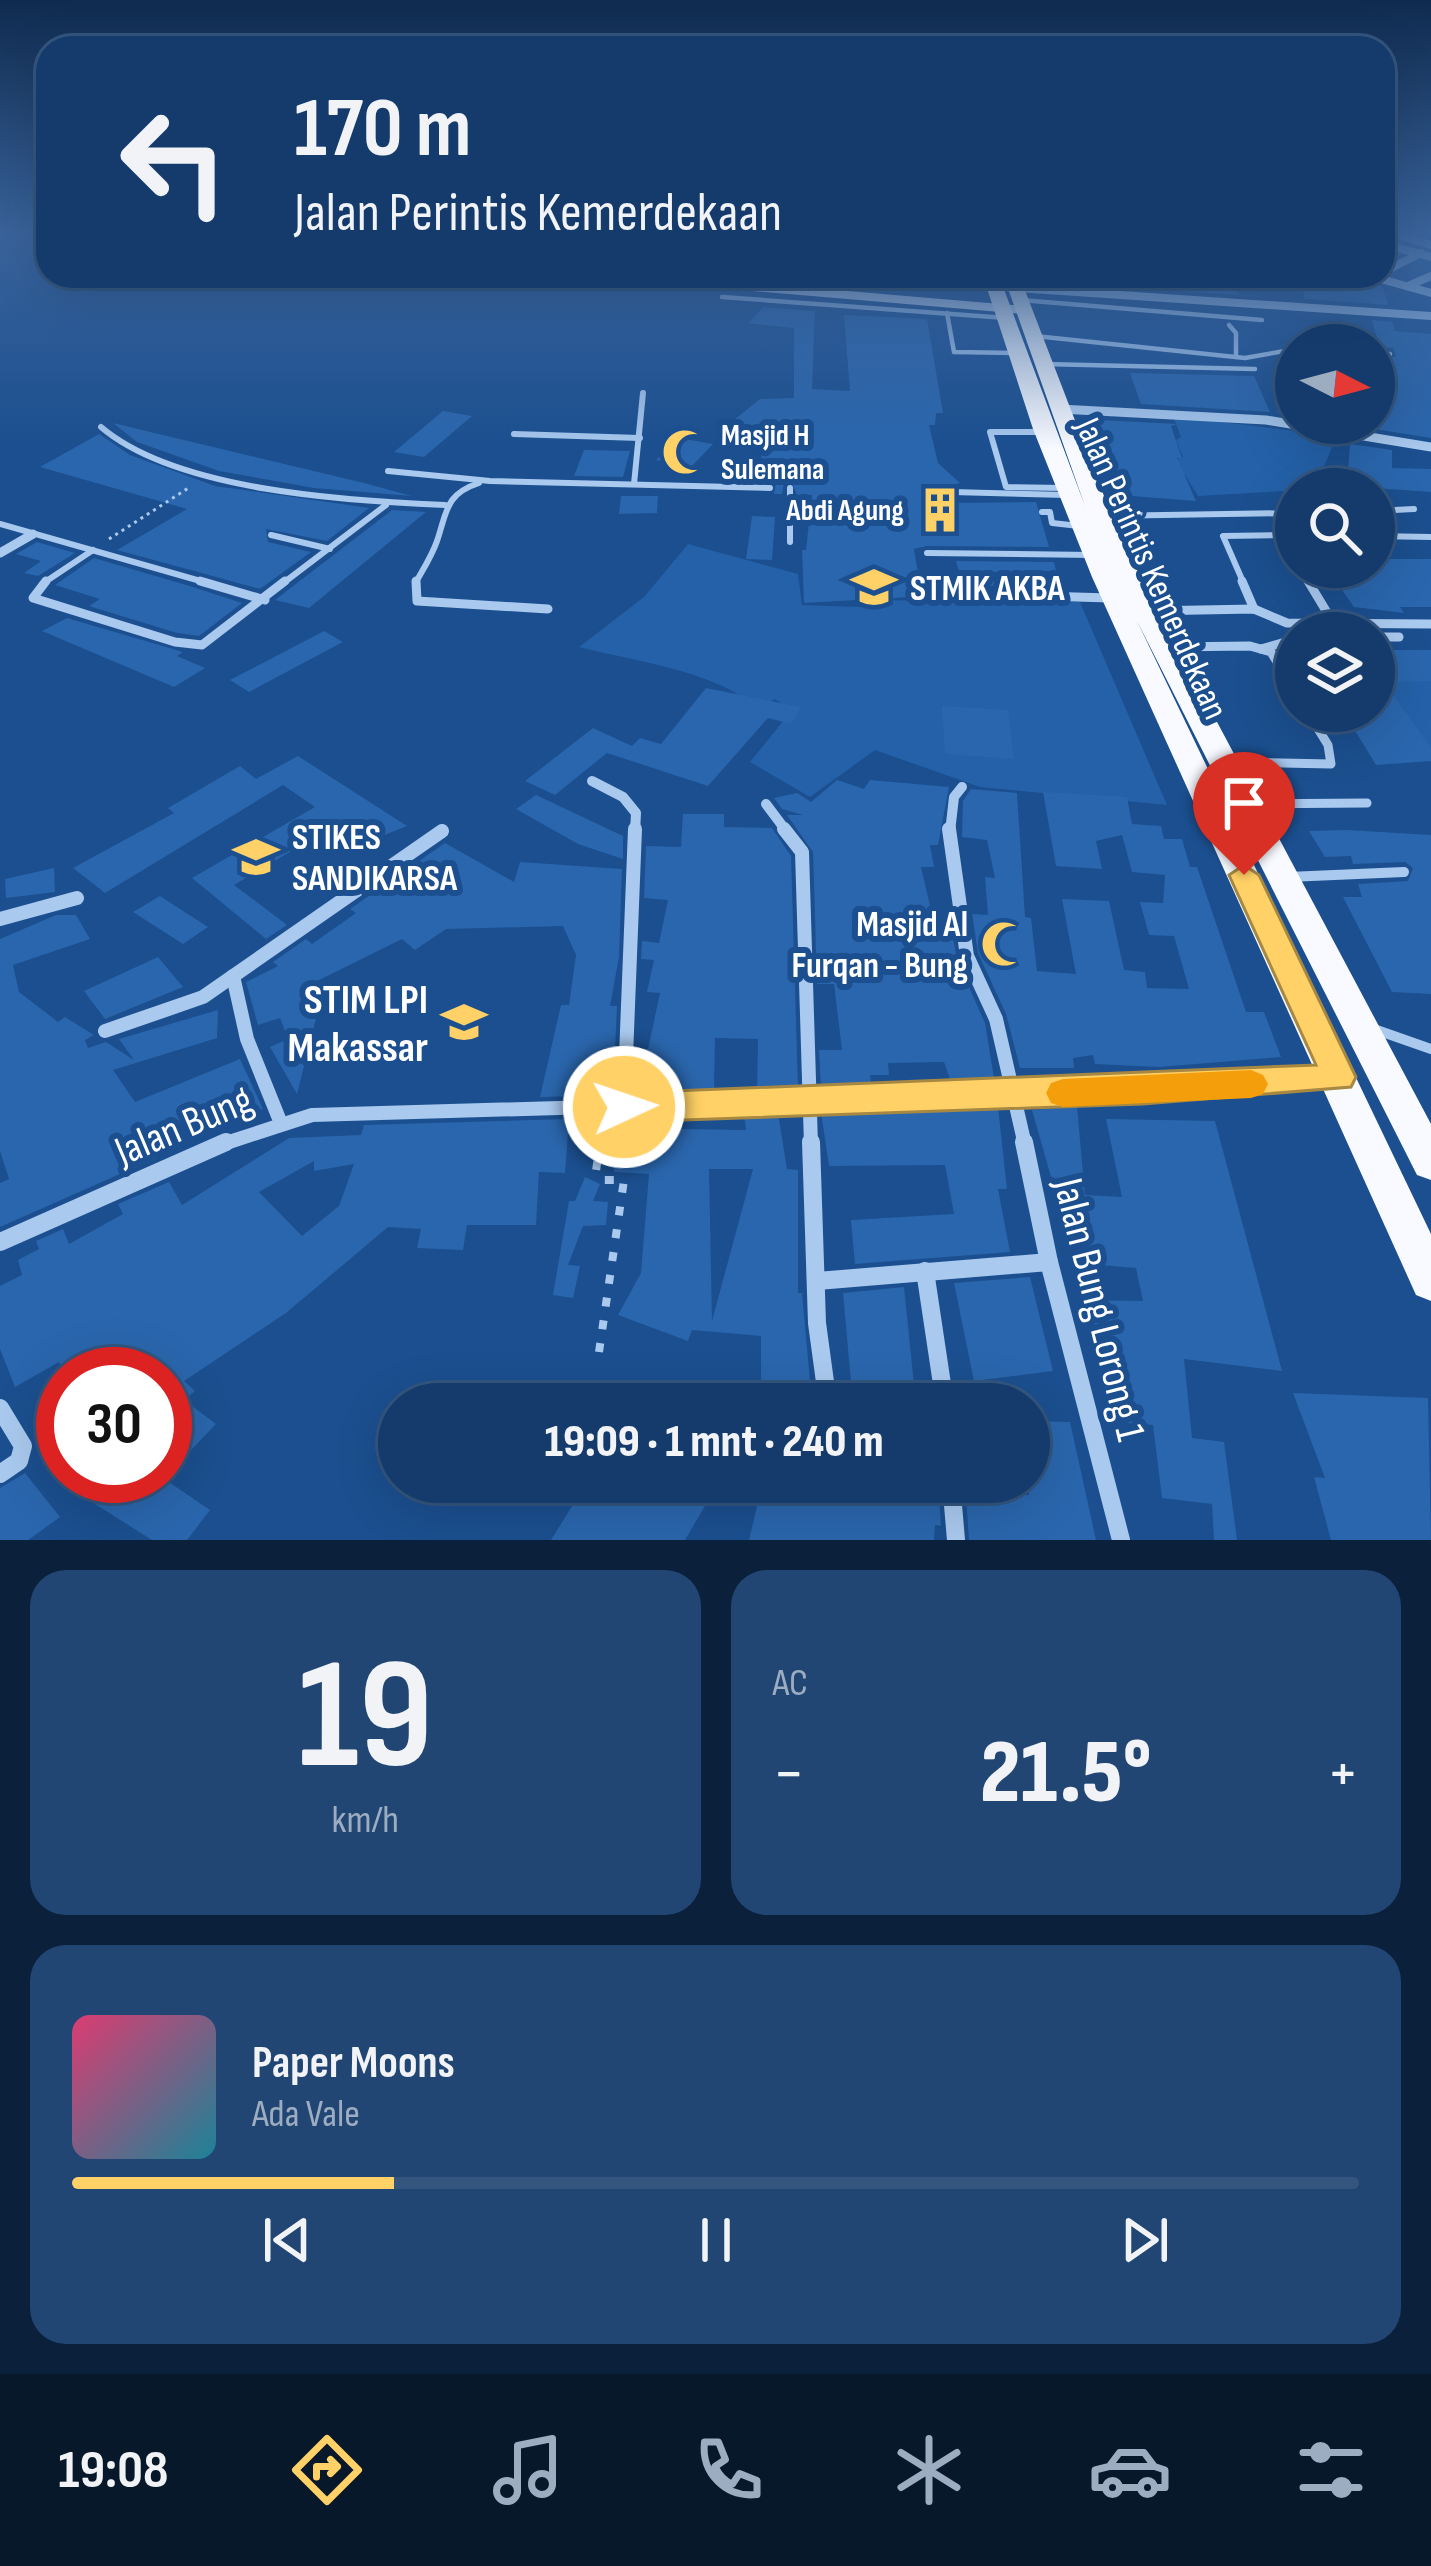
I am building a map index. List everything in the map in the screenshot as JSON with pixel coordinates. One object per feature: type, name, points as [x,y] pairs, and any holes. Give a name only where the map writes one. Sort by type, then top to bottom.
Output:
[{"type":"highway","name":"Jalan Perintis Kemerdekaan","points":[[1015,310],[1090,521],[1144,611],[1431,1163]]},
{"type":"highway","name":"Jalan Perintis Kemerdekaan","points":[[1051,421],[1058,498],[1090,521],[1093,555],[1110,598],[1431,1281]]},
{"type":"main road","points":[[967,306],[1015,310]]},
{"type":"street","points":[[1015,310],[1431,316]]},
{"type":"street","points":[[1051,421],[1266,420],[1431,447]]},
{"type":"street","points":[[0,553],[33,534]]},
{"type":"street","points":[[592,782],[623,797],[636,813],[624,1107]]},
{"type":"street","name":"Jalan Bung Lorong 1","points":[[962,787],[954,797],[949,825],[970,966],[996,1019],[1049,1262],[1121,1540]]},
{"type":"street","points":[[766,804],[802,852],[817,1281],[826,1383]]},
{"type":"street","points":[[105,1030],[203,998],[442,831]]},
{"type":"street","points":[[0,919],[77,898]]},
{"type":"street","points":[[233,976],[247,1040],[280,1120]]},
{"type":"street","name":"Jalan Bung","points":[[0,1242],[280,1120],[349,1114],[813,1105],[1339,1077]]},
{"type":"street","points":[[817,1281],[1049,1262]]},
{"type":"street","points":[[925,1271],[942,1383]]},
{"type":"street","points":[[0,1408],[23,1446],[19,1461],[0,1474]]},
{"type":"street","points":[[953,1503],[956,1540]]},
{"type":"lane","points":[[847,306],[947,313],[1015,310],[1262,320]]},
{"type":"lane","points":[[1015,310],[1255,369]]},
{"type":"lane","points":[[947,313],[954,352],[1015,310],[1236,357],[1275,352]]},
{"type":"lane","points":[[1229,326],[1236,333],[1236,357]]},
{"type":"lane","points":[[634,484],[643,393]]},
{"type":"lane","points":[[1051,421],[990,432],[1006,487],[1058,498]]},
{"type":"lane","points":[[101,427],[116,444],[299,493],[386,506],[445,505]]},
{"type":"lane","points":[[514,434],[640,438]]},
{"type":"lane","points":[[388,471],[490,481],[770,488]]},
{"type":"lane","points":[[490,481],[463,488],[445,505],[436,543],[414,586],[417,601],[548,609]]},
{"type":"lane","points":[[790,488],[790,542]]},
{"type":"lane","points":[[952,492],[1058,498]]},
{"type":"lane","points":[[93,550],[35,590],[33,598],[193,646],[216,639],[386,506]]},
{"type":"lane","points":[[1395,510],[1414,509]]},
{"type":"lane","points":[[1090,521],[1275,514]]},
{"type":"lane","points":[[0,524],[265,600]]},
{"type":"lane","points":[[271,535],[331,549]]},
{"type":"lane","points":[[1254,609],[1223,536],[1275,535]]},
{"type":"lane","points":[[1395,536],[1431,537]]},
{"type":"lane","points":[[928,553],[1093,555]]},
{"type":"lane","points":[[944,593],[1110,598]]},
{"type":"lane","points":[[1144,611],[1254,609],[1275,618]]},
{"type":"lane","points":[[1395,624],[1431,624]]},
{"type":"lane","points":[[1261,649],[1275,645]]},
{"type":"lane","points":[[1163,648],[1261,649],[1275,659]]},
{"type":"lane","points":[[1224,762],[1331,764],[1320,732]]},
{"type":"lane","points":[[1245,804],[1367,803]]},
{"type":"lane","points":[[1282,877],[1404,872]]},
{"type":"lane","points":[[1361,1024],[1431,1049]]},
{"type":"path","points":[[93,550],[215,471]]},
{"type":"path","points":[[599,1352],[624,1180],[604,1180],[596,1171],[600,1128],[609,1114],[624,1107]]},
{"type":"shaded area","points":[[1173,416],[1275,429],[1275,444],[1333,444],[1323,468],[1275,468],[1275,492],[1198,496],[1185,475],[1107,473],[1104,466],[1181,468],[1177,459],[1183,457],[1176,440],[1181,437]]},
{"type":"shaded area","points":[[688,544],[798,574],[802,605],[861,607],[862,600],[1080,602],[1167,805],[980,787],[875,750],[810,797],[750,762],[793,709],[774,699],[759,712],[725,687],[702,678],[579,647],[644,597]]},
{"type":"shaded area","points":[[1431,677],[1431,762],[1395,709],[1395,678]]},
{"type":"building","points":[[763,307],[815,311],[812,389],[850,391],[844,315],[927,319],[943,413],[936,413],[935,425],[929,425],[938,463],[960,483],[947,486],[945,494],[950,503],[1036,502],[1049,547],[926,546],[914,549],[921,591],[908,591],[910,597],[804,603],[802,550],[806,550],[812,495],[797,495],[791,481],[784,483],[782,494],[774,494],[776,483],[760,479],[763,433],[729,424],[760,399],[794,398],[794,328],[749,323]]},
{"type":"building","points":[[1395,331],[1431,334],[1431,438],[1395,432]]},
{"type":"building","points":[[1130,373],[1254,376],[1270,412],[1141,404]]},
{"type":"building","points":[[443,411],[472,416],[424,457],[394,452]]},
{"type":"building","points":[[1079,419],[1177,424],[1171,426],[1182,458],[1177,458],[1196,501],[1119,495],[1099,445],[1089,445]]},
{"type":"building","points":[[113,423],[412,496],[314,488],[219,471],[137,442]]},
{"type":"building","points":[[99,434],[130,455],[215,486],[369,508],[327,541],[266,529],[268,542],[311,552],[260,589],[117,550],[187,509],[40,467]]},
{"type":"building","name":"Masjid H Sulemana","points":[[679,438],[713,444],[691,467],[656,460]]},
{"type":"building","points":[[1350,444],[1392,450],[1392,468],[1348,468]]},
{"type":"building","points":[[584,450],[630,451],[623,477],[574,476]]},
{"type":"building","points":[[1395,468],[1431,469],[1431,492],[1395,489]]},
{"type":"building","points":[[621,496],[658,496],[657,513],[619,514]]},
{"type":"building","points":[[392,510],[426,512],[309,608],[275,600]]},
{"type":"building","points":[[752,516],[775,517],[772,560],[746,559]]},
{"type":"building","points":[[37,542],[75,553],[38,576],[24,573],[41,561],[16,554]]},
{"type":"building","points":[[94,558],[242,603],[199,636],[177,633],[89,606],[100,599],[55,585]]},
{"type":"building","points":[[1395,559],[1431,559],[1431,607],[1400,607],[1404,613],[1354,607],[1341,588],[1395,588]]},
{"type":"building","points":[[956,561],[1054,562],[1056,571],[991,572],[995,586],[963,585]]},
{"type":"building","points":[[67,618],[183,652],[177,656],[205,668],[174,687],[42,631]]},
{"type":"building","points":[[324,631],[343,642],[249,692],[230,680]]},
{"type":"building","points":[[1395,650],[1431,650],[1431,681],[1395,682]]},
{"type":"building","points":[[706,688],[801,707],[791,724],[768,718],[708,786],[607,753],[555,795],[525,781],[593,728],[632,746],[640,738],[661,744]]},
{"type":"building","points":[[1395,697],[1431,748],[1431,761],[1376,765],[1356,732],[1395,732]]},
{"type":"building","points":[[942,706],[1008,710],[1014,759],[945,754]]},
{"type":"building","points":[[298,756],[407,826],[377,838],[365,822],[350,831],[339,823],[234,885],[287,925],[266,939],[192,878],[315,807],[283,785],[105,893],[73,868],[174,813],[168,808],[240,766],[256,779]]},
{"type":"building","points":[[837,780],[864,789],[870,780],[949,787],[938,845],[930,845],[934,867],[921,867],[936,931],[952,932],[957,960],[985,1023],[995,1084],[952,1085],[944,1062],[888,1063],[889,1075],[870,1075],[872,1088],[821,1089],[819,1050],[842,1050],[834,984],[817,984],[813,852],[787,815],[803,815],[782,809],[774,798],[797,793],[811,802]]},
{"type":"building","points":[[971,789],[1017,793],[1025,917],[1031,918],[1037,971],[1076,974],[1062,899],[1109,901],[1124,970],[1145,972],[1147,988],[1189,989],[1174,936],[1149,935],[1140,902],[1163,903],[1165,875],[1132,872],[1122,835],[1096,841],[1102,869],[1056,866],[1043,792],[1127,797],[1132,824],[1161,826],[1164,839],[1182,839],[1190,867],[1197,867],[1246,1012],[1264,1012],[1281,1057],[1159,1067],[1095,1064],[1093,1055],[1073,1058],[1074,1068],[1020,1068],[1006,1014],[978,953],[972,914],[988,915],[985,877],[995,878],[987,840],[962,837],[963,801]]},
{"type":"building","points":[[536,795],[623,836],[623,859],[578,844],[516,809]]},
{"type":"building","points":[[683,814],[724,814],[724,827],[772,828],[791,856],[798,1087],[757,1091],[758,1039],[715,1038],[714,1089],[636,1095],[638,1049],[648,1049],[660,993],[647,992],[654,960],[641,959],[642,941],[659,943],[668,900],[644,898],[646,846],[681,847]]},
{"type":"building","points":[[1309,831],[1431,835],[1431,994],[1392,992],[1343,897],[1362,897],[1358,884],[1408,881],[1413,868],[1405,862],[1353,864],[1351,856],[1325,857]]},
{"type":"building","points":[[445,843],[514,882],[520,862],[622,869],[619,957],[610,1006],[617,1006],[613,1095],[540,1097],[561,1005],[569,1005],[576,955],[563,926],[446,929],[415,950],[402,939],[303,988],[321,999],[297,1094],[270,1047],[288,1039],[280,1018],[258,1025],[246,982],[278,966],[273,962],[306,939],[312,944],[356,913],[350,909]]},
{"type":"building","points":[[54,868],[55,892],[6,898],[5,879]]},
{"type":"building","name":"STIKES SANDIKARSA","points":[[160,896],[208,927],[183,944],[133,912]]},
{"type":"building","points":[[56,915],[76,915],[90,939],[13,965],[19,992],[58,1022],[65,1017],[94,1035],[85,1040],[88,1048],[106,1042],[134,1060],[119,1039],[218,1010],[217,1038],[113,1070],[135,1102],[240,1059],[263,1109],[159,1149],[156,1158],[0,1227],[0,1183],[9,1179],[0,1151],[0,939]]},
{"type":"building","points":[[158,957],[183,987],[105,1019],[84,991]]},
{"type":"building","points":[[998,1107],[1007,1189],[998,1189],[1010,1252],[855,1264],[851,1220],[954,1214],[945,1165],[829,1166],[821,1112]]},
{"type":"building","points":[[1077,1107],[1085,1195],[1122,1197],[1106,1119],[1215,1121],[1282,1371],[1184,1359],[1192,1438],[1224,1442],[1237,1540],[1214,1540],[1212,1504],[1162,1498],[1153,1425],[1115,1422],[1109,1355],[1091,1354],[1080,1300],[1143,1301],[1136,1268],[1075,1263],[1065,1185],[1053,1184],[1032,1110]]},
{"type":"building","points":[[778,1113],[787,1169],[798,1170],[798,1293],[802,1293],[810,1383],[761,1383],[761,1336],[692,1330],[688,1341],[618,1315],[641,1273],[649,1174],[614,1172],[612,1118],[678,1116],[678,1129],[746,1130],[744,1114]],"holes":[[[709,1169],[753,1169],[712,1321]]]},
{"type":"building","points":[[569,1119],[565,1173],[539,1172],[536,1225],[467,1225],[463,1250],[417,1248],[421,1229],[388,1227],[286,1313],[192,1376],[192,1347],[36,1347],[36,1375],[15,1387],[0,1349],[0,1286],[22,1275],[18,1260],[39,1249],[36,1241],[63,1229],[69,1244],[123,1214],[118,1204],[169,1182],[182,1205],[289,1138],[361,1135],[364,1125]],"holes":[[[314,1161],[314,1171],[354,1164],[339,1206],[302,1236],[259,1192]]]},
{"type":"building","points":[[585,1177],[600,1184],[593,1201],[608,1202],[606,1225],[583,1226],[568,1265],[580,1266],[573,1298],[553,1295],[569,1201],[575,1201]]},
{"type":"building","points":[[1030,1277],[1053,1371],[974,1381],[954,1283]]},
{"type":"building","points":[[904,1287],[914,1383],[851,1383],[843,1293]]},
{"type":"building","points":[[1293,1393],[1428,1398],[1431,1540],[1331,1540],[1314,1477],[1325,1478]]},
{"type":"building","points":[[192,1406],[216,1424],[192,1449]]},
{"type":"building","points":[[1050,1422],[1070,1422],[1096,1540],[969,1540],[967,1503],[1050,1503]]},
{"type":"building","points":[[25,1473],[36,1487],[36,1503],[49,1503],[60,1517],[28,1540],[0,1540],[0,1488]]},
{"type":"building","points":[[192,1498],[210,1510],[187,1540],[152,1540],[95,1504],[192,1503]]},
{"type":"building","points":[[574,1503],[707,1503],[685,1540],[551,1540]]},
{"type":"building","points":[[758,1503],[939,1503],[941,1526],[935,1525],[934,1540],[749,1540]]},
{"type":"slow traffic","points":[[1063,1093],[1251,1084]]},
{"type":"place","name":"Masjid H Sulemana","points":[[685,452]]},
{"type":"place","name":"Abdi Agung","points":[[940,510]]},
{"type":"place","name":"STMIK AKBA","points":[[874,587]]},
{"type":"place","name":"STIKES SANDIKARSA","points":[[256,857]]},
{"type":"place","name":"Masjid Al Furqan - Bung","points":[[1004,944]]},
{"type":"place","name":"STIM LPI Makassar","points":[[464,1022]]},
{"type":"route","points":[[624,1107],[1143,1090],[1339,1077],[1244,875]]}]
